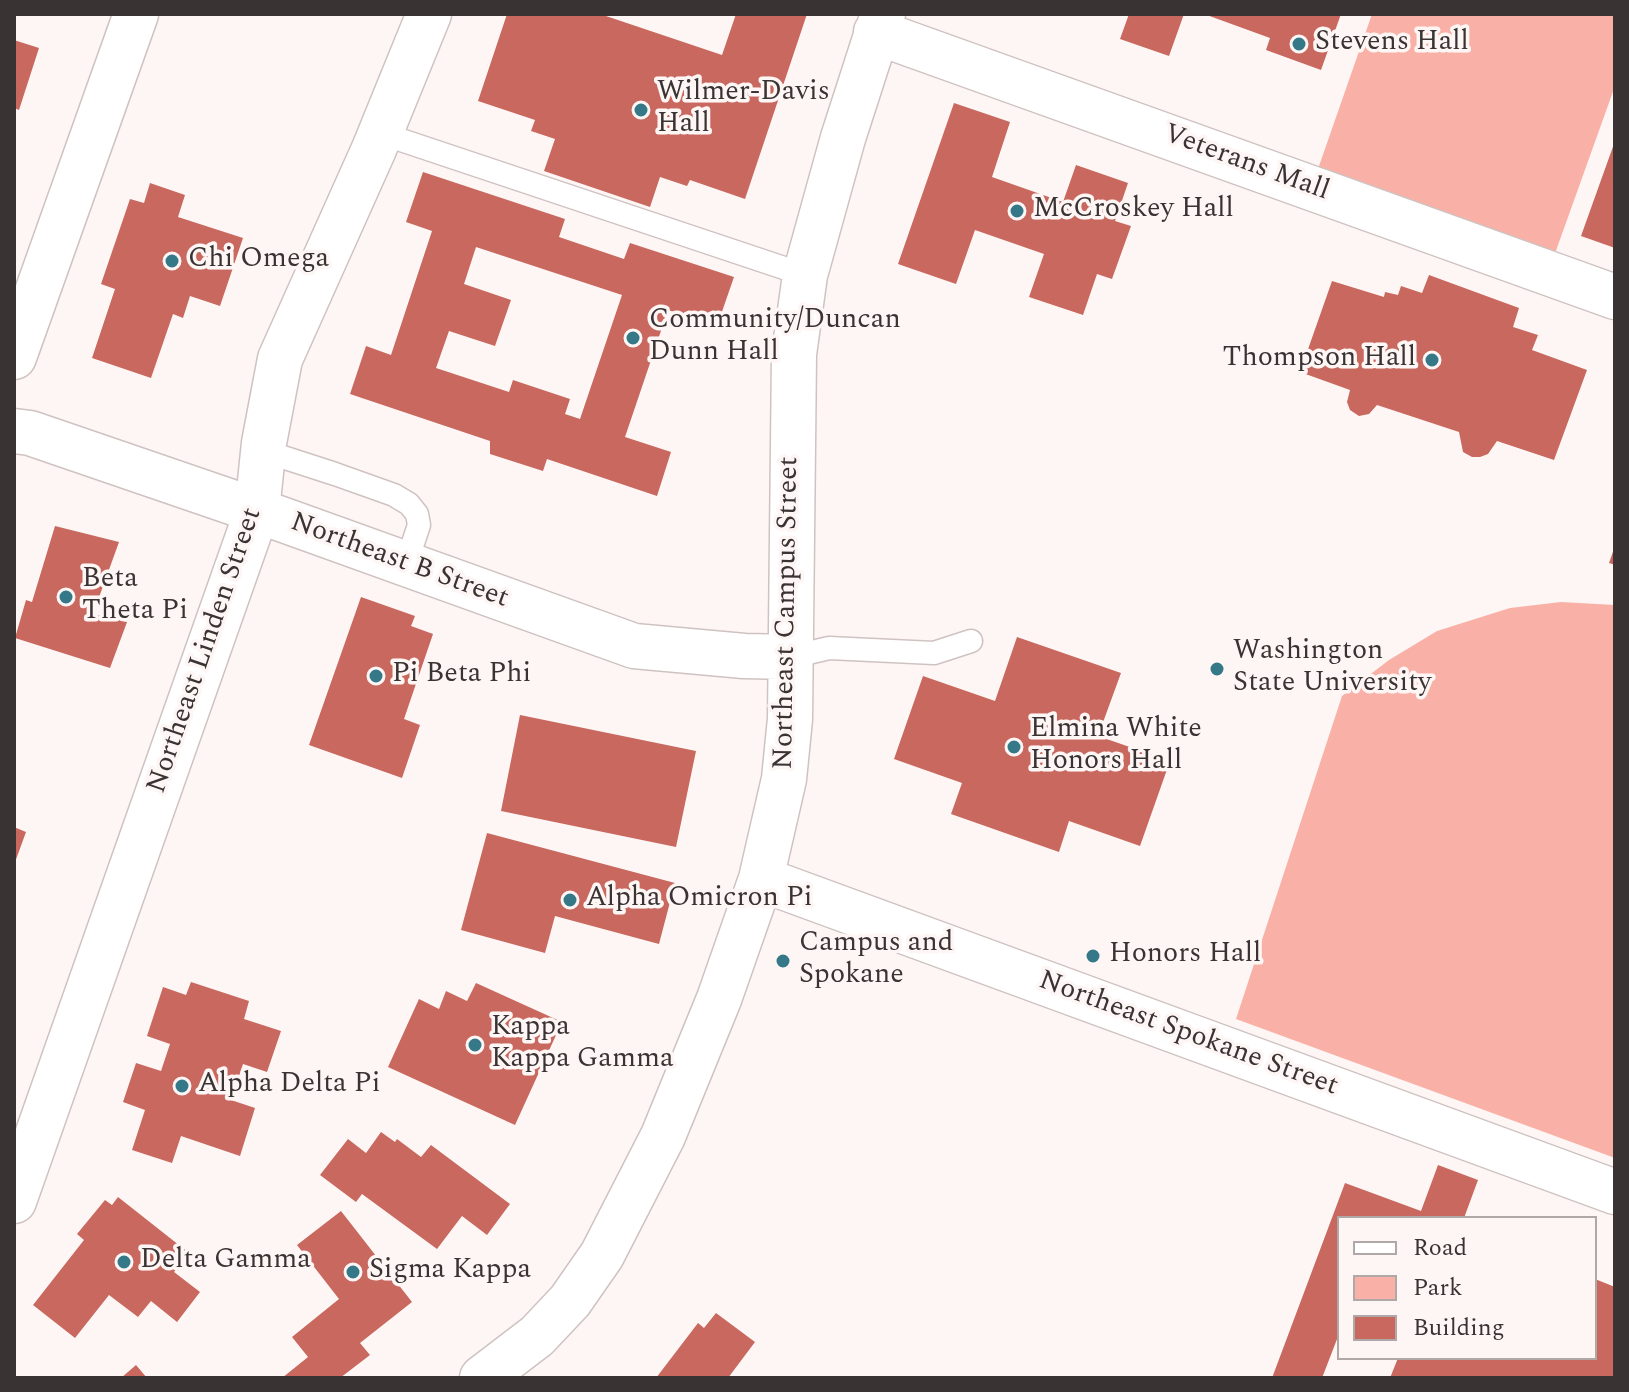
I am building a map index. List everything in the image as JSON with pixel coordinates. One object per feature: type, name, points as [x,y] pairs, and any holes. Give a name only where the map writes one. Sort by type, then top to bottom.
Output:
[{"type":"street","name":"Northeast Linden Street","points":[[14,1201],[257,511],[280,359],[429,14]]},
{"type":"street","points":[[14,357],[132,15]]},
{"type":"street","name":"Northeast Campus Street","points":[[482,1378],[537,1336],[570,1301],[602,1255],[663,1136],[719,999],[761,879],[784,779],[790,719],[794,354],[805,275],[843,138],[880,23]]},
{"type":"street","name":"Veterans Mall","points":[[880,23],[1615,297]]},
{"type":"street","name":"Northeast B Street","points":[[14,431],[30,433],[257,511],[634,646],[791,657]]},
{"type":"street","name":"Northeast Spokane Street","points":[[761,879],[1615,1192]]},
{"type":"lane","points":[[380,133],[805,275]]},
{"type":"lane","points":[[264,451],[394,495],[409,504],[417,514],[419,525],[406,564]]},
{"type":"lane","points":[[791,657],[829,648],[934,653],[971,641]]},
{"type":"green space","points":[[1372,14],[1615,14],[1615,86],[1548,273],[1311,189]]},
{"type":"green space","points":[[1561,602],[1615,605],[1615,1158],[1236,1019],[1342,696],[1389,660],[1437,631],[1510,608]]},
{"type":"building","name":"Wilmer-Davis Hall","points":[[507,14],[600,14],[722,55],[736,14],[807,14],[745,199],[690,180],[687,186],[660,177],[650,207],[544,171],[555,139],[531,131],[535,120],[478,101]]},
{"type":"building","points":[[1129,14],[1184,14],[1169,56],[1120,39]]},
{"type":"building","name":"Stevens Hall","points":[[1204,14],[1341,14],[1321,70],[1266,50],[1270,38]]},
{"type":"building","points":[[14,40],[39,48],[19,110],[14,108]]},
{"type":"building","name":"McCroskey Hall","points":[[954,103],[1010,122],[992,177],[1063,202],[1076,165],[1128,183],[1115,221],[1131,226],[1112,279],[1097,274],[1083,315],[1029,297],[1044,254],[975,230],[956,284],[898,264]]},
{"type":"building","points":[[1615,141],[1615,248],[1581,236]]},
{"type":"building","name":"Community/Duncan Dunn Hall","points":[[423,172],[565,219],[559,237],[624,259],[630,243],[734,277],[717,326],[668,310],[625,437],[671,452],[657,496],[547,459],[543,471],[490,454],[490,441],[350,394],[366,346],[391,355],[432,231],[406,222]],"holes":[[[476,247],[622,295],[580,419],[565,414],[570,399],[513,380],[509,392],[436,368],[449,331],[495,346],[511,300],[464,284]]]},
{"type":"building","name":"Chi Omega","points":[[150,183],[185,195],[178,217],[243,238],[220,306],[190,296],[183,318],[173,314],[151,378],[92,358],[115,289],[101,284],[130,199],[144,203]]},
{"type":"building","name":"Thompson Hall","points":[[1429,275],[1519,308],[1513,327],[1538,335],[1532,350],[1587,370],[1554,460],[1497,441],[1488,454],[1472,457],[1463,452],[1459,432],[1377,405],[1369,414],[1359,416],[1350,410],[1347,402],[1350,390],[1300,372],[1332,281],[1384,297],[1385,292],[1398,295],[1401,286],[1422,293]]},
{"type":"building","name":"Beta Theta Pi","points":[[55,526],[119,542],[93,614],[127,622],[110,668],[15,638],[26,600],[32,602]]},
{"type":"building","points":[[1615,546],[1615,565],[1609,563]]},
{"type":"building","name":"Pi Beta Phi","points":[[361,597],[415,616],[411,626],[433,634],[404,719],[420,725],[402,778],[309,745]]},
{"type":"building","name":"Elmina White Honors Hall","points":[[1017,637],[1121,673],[1098,736],[1170,761],[1140,846],[1069,821],[1059,852],[951,814],[962,783],[894,759],[923,676],[995,701]]},
{"type":"building","points":[[520,715],[696,751],[676,847],[501,811]]},
{"type":"building","points":[[14,827],[26,832],[14,865]]},
{"type":"building","name":"Alpha Omicron Pi","points":[[487,833],[675,883],[659,944],[555,916],[545,953],[461,930]]},
{"type":"building","name":"Alpha Delta Pi","points":[[191,982],[249,1001],[244,1019],[281,1031],[267,1072],[243,1064],[231,1100],[255,1108],[240,1156],[181,1136],[172,1163],[132,1150],[145,1110],[123,1102],[136,1063],[161,1071],[170,1044],[147,1036],[163,987],[186,995]]},
{"type":"building","name":"Kappa Kappa Gamma","points":[[476,983],[562,1022],[515,1125],[388,1067],[419,999],[439,1009],[446,991],[467,1001]]},
{"type":"building","points":[[381,1132],[395,1142],[397,1139],[421,1157],[431,1145],[510,1204],[487,1235],[462,1216],[437,1249],[362,1194],[356,1202],[320,1175],[348,1139],[366,1153]]},
{"type":"building","points":[[1438,1165],[1478,1180],[1465,1216],[1337,1216],[1337,1339],[1322,1378],[1272,1378],[1345,1183],[1421,1211]]},
{"type":"building","name":"Delta Gamma","points":[[118,1197],[189,1253],[174,1272],[200,1292],[177,1322],[151,1301],[138,1317],[109,1295],[75,1338],[33,1305],[84,1240],[77,1234],[105,1200],[112,1205]]},
{"type":"building","name":"Sigma Kappa","points":[[341,1211],[412,1302],[360,1343],[370,1355],[340,1378],[282,1378],[308,1357],[292,1337],[339,1299],[297,1245]]},
{"type":"building","points":[[1597,1280],[1615,1287],[1615,1378],[1390,1378],[1397,1360],[1597,1360]]},
{"type":"building","points":[[716,1313],[755,1342],[728,1378],[656,1378],[698,1323],[704,1328]]},
{"type":"building","points":[[136,1365],[147,1378],[121,1378]]},
{"type":"place","name":"Stevens Hall","points":[[1299,44]]},
{"type":"place","name":"Wilmer-Davis Hall","points":[[641,110]]},
{"type":"place","name":"McCroskey Hall","points":[[1017,211]]},
{"type":"place","name":"Chi Omega","points":[[172,261]]},
{"type":"place","name":"Community/Duncan Dunn Hall","points":[[633,338]]},
{"type":"place","name":"Thompson Hall","points":[[1432,360]]},
{"type":"place","name":"Beta Theta Pi","points":[[66,597]]},
{"type":"place","name":"Washington State University","points":[[1217,669]]},
{"type":"place","name":"Pi Beta Phi","points":[[376,676]]},
{"type":"place","name":"Elmina White Honors Hall","points":[[1014,747]]},
{"type":"place","name":"Alpha Omicron Pi","points":[[570,900]]},
{"type":"place","name":"Honors Hall","points":[[1093,956]]},
{"type":"place","name":"Campus and Spokane","points":[[783,961]]},
{"type":"place","name":"Kappa Kappa Gamma","points":[[475,1045]]},
{"type":"place","name":"Alpha Delta Pi","points":[[182,1086]]},
{"type":"place","name":"Delta Gamma","points":[[124,1262]]},
{"type":"place","name":"Sigma Kappa","points":[[353,1272]]}]
